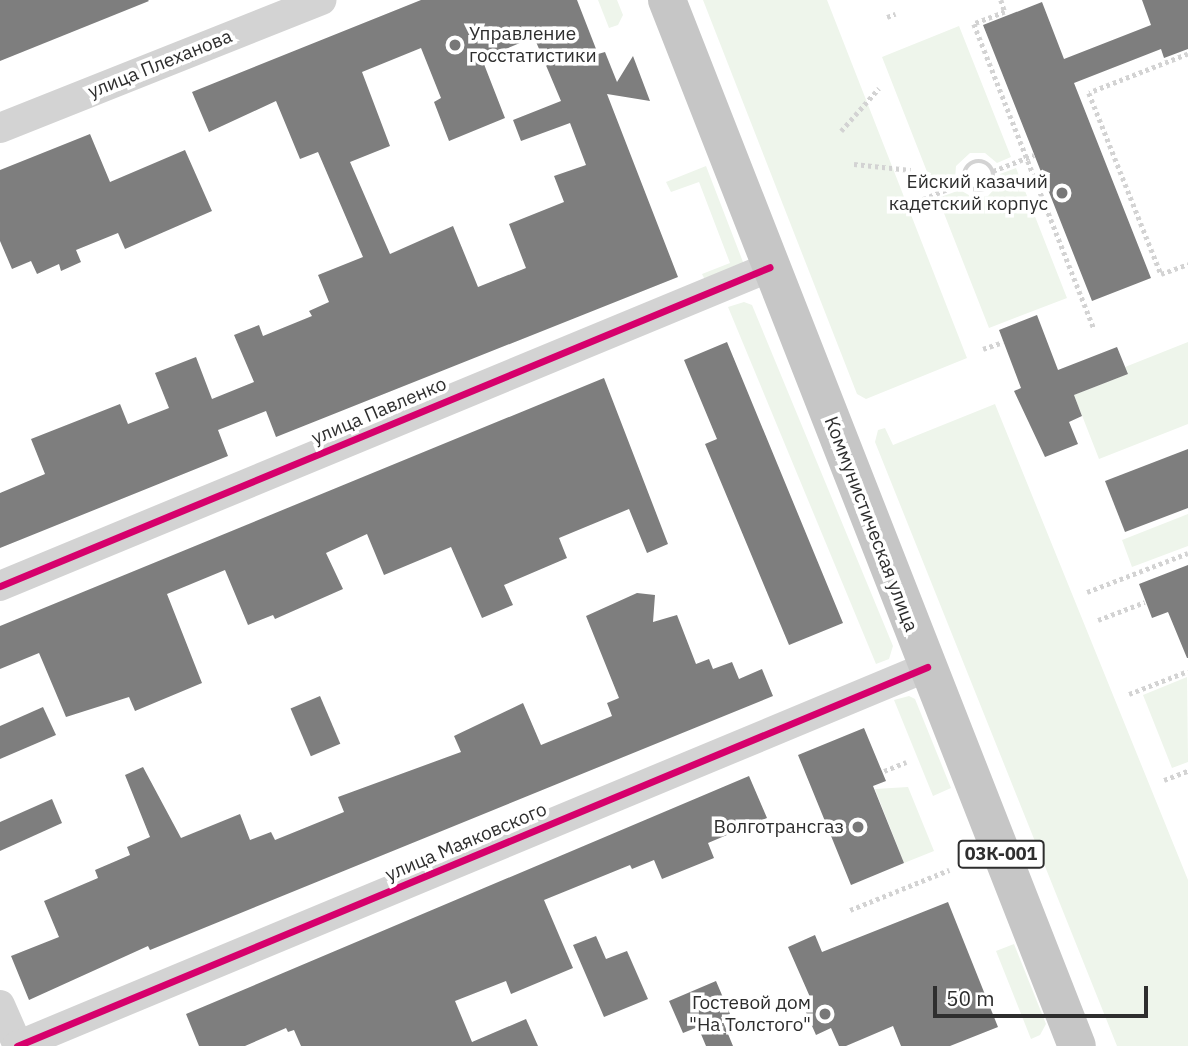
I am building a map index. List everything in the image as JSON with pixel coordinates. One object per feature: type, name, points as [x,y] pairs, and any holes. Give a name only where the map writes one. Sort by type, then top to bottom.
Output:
[{"type":"main road","name":"Коммунистическая улица","points":[[667,0],[1073,1045]]},
{"type":"street","name":"улица Плеханова","points":[[0,128],[320,0]]},
{"type":"street","name":"улица Павленко","points":[[0,586],[769,267]]},
{"type":"street","name":"улица Маяковского","points":[[17,1046],[927,667]]},
{"type":"street","points":[[0,1005],[17,1046]]},
{"type":"path","points":[[1001,0],[1005,12],[974,24],[1094,328]]},
{"type":"path","points":[[887,17],[895,14]]},
{"type":"path","points":[[1188,54],[1089,93],[1161,274],[1188,264]]},
{"type":"path","points":[[841,131],[878,88]]},
{"type":"path","points":[[993,171],[983,161],[973,162],[964,172],[965,182],[972,189],[986,189],[993,171],[1034,155]]},
{"type":"path","points":[[854,164],[911,170]]},
{"type":"path","points":[[923,199],[965,182]]},
{"type":"path","points":[[983,349],[1003,342]]},
{"type":"path","points":[[1087,592],[1188,553]]},
{"type":"path","points":[[1098,620],[1145,601]]},
{"type":"path","points":[[1129,694],[1188,671]]},
{"type":"path","points":[[884,771],[906,762]]},
{"type":"path","points":[[1164,780],[1188,771]]},
{"type":"path","points":[[850,910],[949,870]]},
{"type":"shaded area","points":[[598,0],[617,0],[623,15],[618,25],[609,28]]},
{"type":"shaded area","points":[[703,0],[827,0],[967,358],[866,399],[857,394]]},
{"type":"shaded area","points":[[959,26],[1011,157],[997,163],[985,153],[970,153],[956,166],[955,179],[933,187],[882,57]]},
{"type":"shaded area","points":[[706,166],[743,262],[742,266],[706,282],[702,274],[730,263],[699,182],[671,192],[666,182]]},
{"type":"shaded area","points":[[1016,168],[1067,298],[989,328],[938,198],[960,190],[974,198],[988,196],[998,185],[1000,174]]},
{"type":"shaded area","points":[[744,302],[752,305],[893,646],[889,659],[876,664],[728,307]]},
{"type":"shaded area","points":[[1188,342],[1188,424],[1099,459],[1074,395],[1128,374],[1125,367]]},
{"type":"shaded area","points":[[995,404],[1188,880],[1188,1046],[1117,1046],[875,442],[878,430],[885,428],[893,445]]},
{"type":"shaded area","points":[[1188,514],[1188,546],[1132,567],[1122,540]]},
{"type":"shaded area","points":[[1187,677],[1188,762],[1172,768],[1143,695]]},
{"type":"shaded area","points":[[909,696],[915,699],[951,788],[933,796],[894,700]]},
{"type":"shaded area","points":[[908,787],[934,851],[904,863],[875,789]]},
{"type":"shaded area","points":[[1014,944],[1046,1024],[1040,1035],[1031,1039],[996,951]]},
{"type":"building","points":[[0,0],[148,0],[149,1],[0,61]]},
{"type":"building","points":[[421,0],[577,0],[598,54],[605,52],[617,82],[633,56],[650,101],[607,94],[678,277],[276,437],[266,411],[218,430],[228,456],[0,548],[0,493],[45,474],[31,439],[120,404],[128,424],[169,408],[155,373],[196,357],[212,399],[254,382],[234,335],[259,325],[263,336],[312,316],[309,311],[329,302],[318,275],[363,257],[318,152],[300,159],[276,101],[209,132],[192,92]],"holes":[[[534,37],[561,101],[513,120],[521,141],[570,123],[586,165],[554,176],[564,202],[509,224],[526,268],[478,287],[453,226],[390,254],[350,162],[390,146],[362,72],[421,48],[441,98],[434,102],[449,141],[505,118],[482,59]]]},
{"type":"building","points":[[1142,0],[1188,0],[1188,49],[1164,58],[1161,49],[1074,83],[1151,278],[1092,301],[983,25],[1042,2],[1064,59],[1151,25]]},
{"type":"building","points":[[90,134],[110,182],[185,150],[212,211],[125,249],[118,233],[76,250],[81,262],[61,271],[59,264],[37,274],[31,261],[12,269],[0,241],[0,170]]},
{"type":"building","points":[[1037,315],[1058,370],[1117,347],[1128,374],[1074,395],[1082,416],[1069,422],[1078,444],[1045,457],[1014,391],[1021,388],[999,330]]},
{"type":"building","points":[[727,342],[843,623],[789,645],[705,444],[717,439],[684,360]]},
{"type":"building","points":[[604,378],[668,544],[647,553],[629,509],[559,538],[567,558],[504,585],[513,605],[482,618],[451,547],[384,575],[367,534],[326,553],[343,589],[275,619],[273,615],[248,625],[225,570],[167,594],[202,683],[135,711],[129,697],[66,717],[39,653],[0,669],[0,626]]},
{"type":"building","points":[[1188,449],[1188,508],[1125,532],[1105,481]]},
{"type":"building","points":[[1188,565],[1187,658],[1168,612],[1152,618],[1139,584]]},
{"type":"building","points":[[637,593],[655,595],[653,622],[677,615],[696,664],[709,659],[713,669],[732,662],[739,679],[762,669],[773,696],[150,950],[148,946],[29,1000],[11,956],[59,937],[44,901],[98,878],[95,870],[130,855],[127,847],[150,837],[125,775],[143,767],[181,838],[240,814],[250,840],[271,832],[275,840],[344,812],[338,797],[461,752],[454,736],[523,703],[541,745],[612,716],[607,703],[619,698],[586,616]]},
{"type":"building","points":[[320,696],[340,744],[311,756],[291,709]]},
{"type":"building","points":[[43,707],[56,735],[0,759],[0,726]]},
{"type":"building","name":"Волготрансгаз","points":[[864,728],[886,781],[873,786],[904,863],[851,885],[798,755]]},
{"type":"building","points":[[749,776],[767,818],[708,843],[714,858],[662,879],[654,860],[632,869],[630,865],[544,900],[573,968],[511,994],[506,981],[455,1001],[472,1042],[526,1019],[538,1046],[301,1046],[294,1030],[288,1032],[286,1028],[245,1046],[199,1046],[186,1014]]},
{"type":"building","points":[[52,799],[62,823],[0,851],[0,822]]},
{"type":"building","points":[[948,902],[998,1027],[950,1046],[901,1046],[893,1026],[846,1046],[839,1046],[831,1028],[816,1035],[801,1001],[810,997],[788,947],[815,935],[822,952]]},
{"type":"building","points":[[596,936],[606,959],[627,951],[648,999],[604,1017],[573,945]]},
{"type":"building","points":[[716,981],[730,1014],[721,1017],[733,1046],[706,1046],[698,1027],[683,1033],[669,1001]]},
{"type":"cycle path","points":[[0,586],[770,267]]},
{"type":"cycle path","points":[[17,1046],[927,667]]},
{"type":"place","name":"Управление госстатистики","points":[[455,45]]},
{"type":"place","name":"Ейский казачий кадетский корпус","points":[[1062,193]]},
{"type":"place","name":"Волготрансгаз","points":[[858,827]]},
{"type":"place","name":"Гостевой дом \"На Толстого\"","points":[[825,1014]]}]
